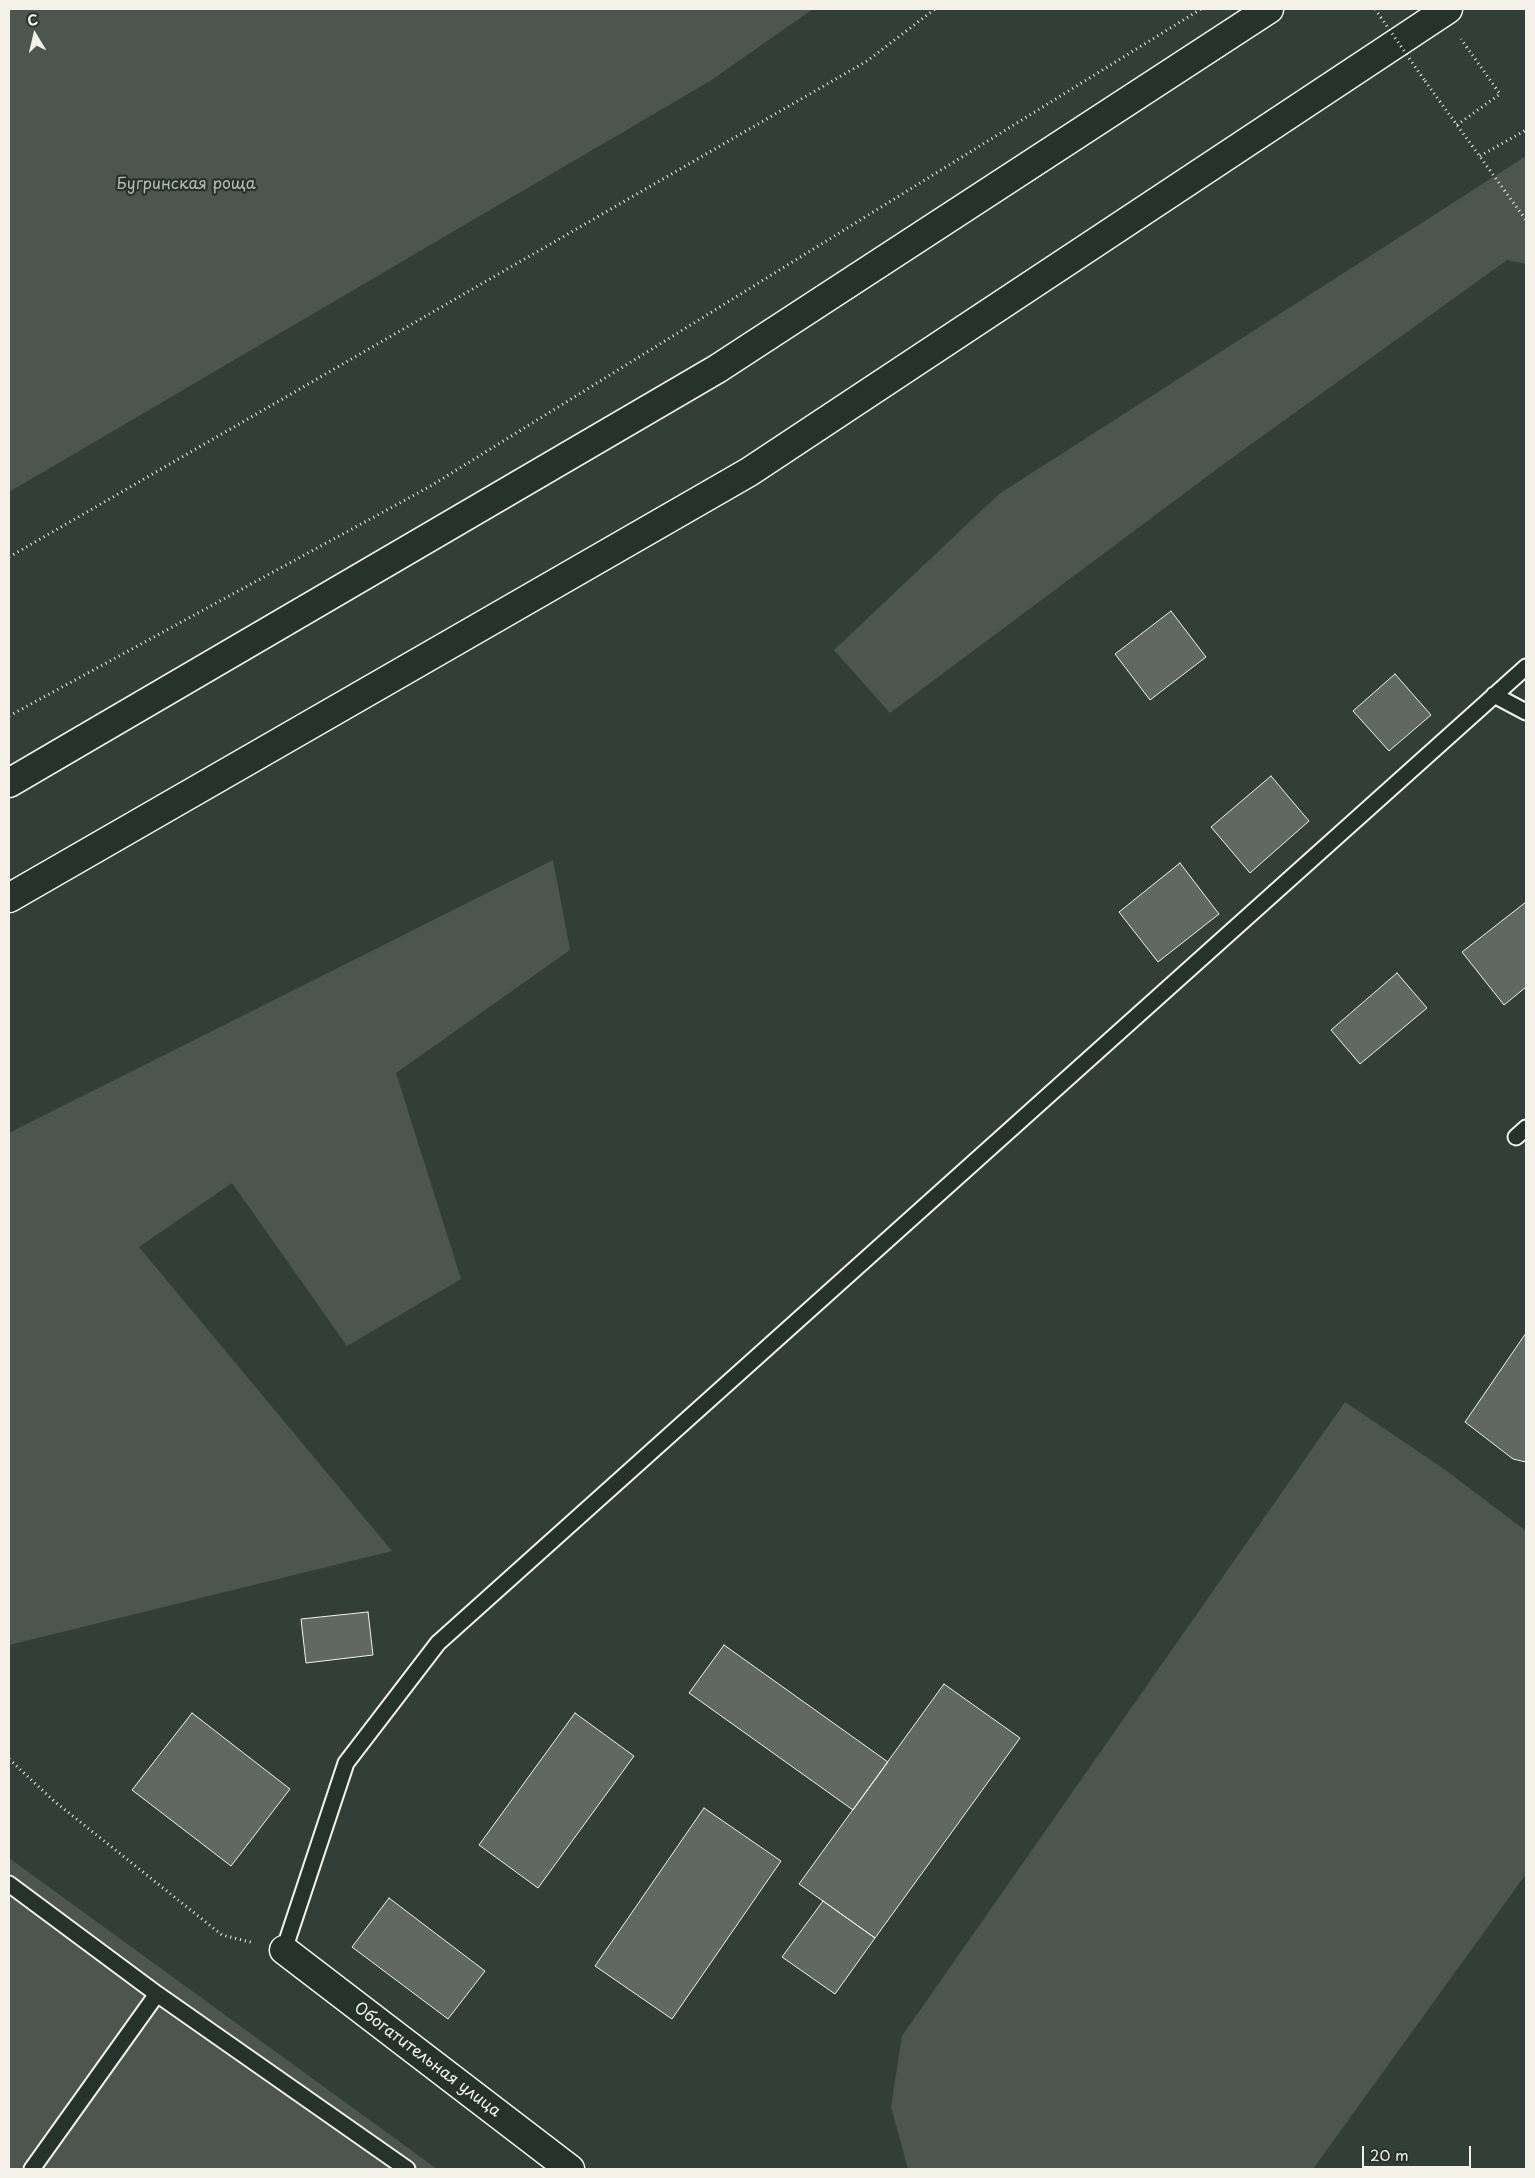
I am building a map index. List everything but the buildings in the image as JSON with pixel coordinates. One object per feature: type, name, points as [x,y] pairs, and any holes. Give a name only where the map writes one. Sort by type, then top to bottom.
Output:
[{"type":"main road","points":[[9,783],[717,369],[1269,9]]},
{"type":"main road","points":[[9,898],[749,472],[1445,11]]},
{"type":"main road","name":"Обогатительная улица","points":[[284,1950],[570,2169]]},
{"type":"lane","points":[[284,1950],[346,1763],[438,1643],[1526,667]]},
{"type":"lane","points":[[1494,695],[1526,712]]},
{"type":"lane","points":[[9,1884],[157,1994],[407,2169]]},
{"type":"lane","points":[[32,2169],[157,1994]]},
{"type":"path","points":[[9,557],[867,61],[935,9]]},
{"type":"path","points":[[9,716],[429,486],[1201,9]]},
{"type":"path","points":[[1374,9],[1526,220]]},
{"type":"path","points":[[1445,11],[1500,94],[1457,125]]},
{"type":"path","points":[[1480,156],[1526,130]]},
{"type":"path","points":[[9,1758],[54,1801],[222,1935],[284,1950]]},
{"type":"green space","name":"Бугринская роща","points":[[9,9],[813,9],[710,81],[9,492]]},
{"type":"green space","points":[[1526,156],[1526,264],[1507,260],[1225,463],[890,713],[834,650],[999,494]]},
{"type":"green space","points":[[553,860],[570,950],[396,1073],[461,1279],[347,1346],[232,1183],[139,1247],[392,1551],[9,1645],[9,1133]]},
{"type":"green space","points":[[1345,1402],[1444,1469],[1526,1531],[1526,1874],[1313,2169],[908,2169],[891,2107],[902,2036]]},
{"type":"green space","points":[[9,1858],[437,2169],[9,2169]]}]
